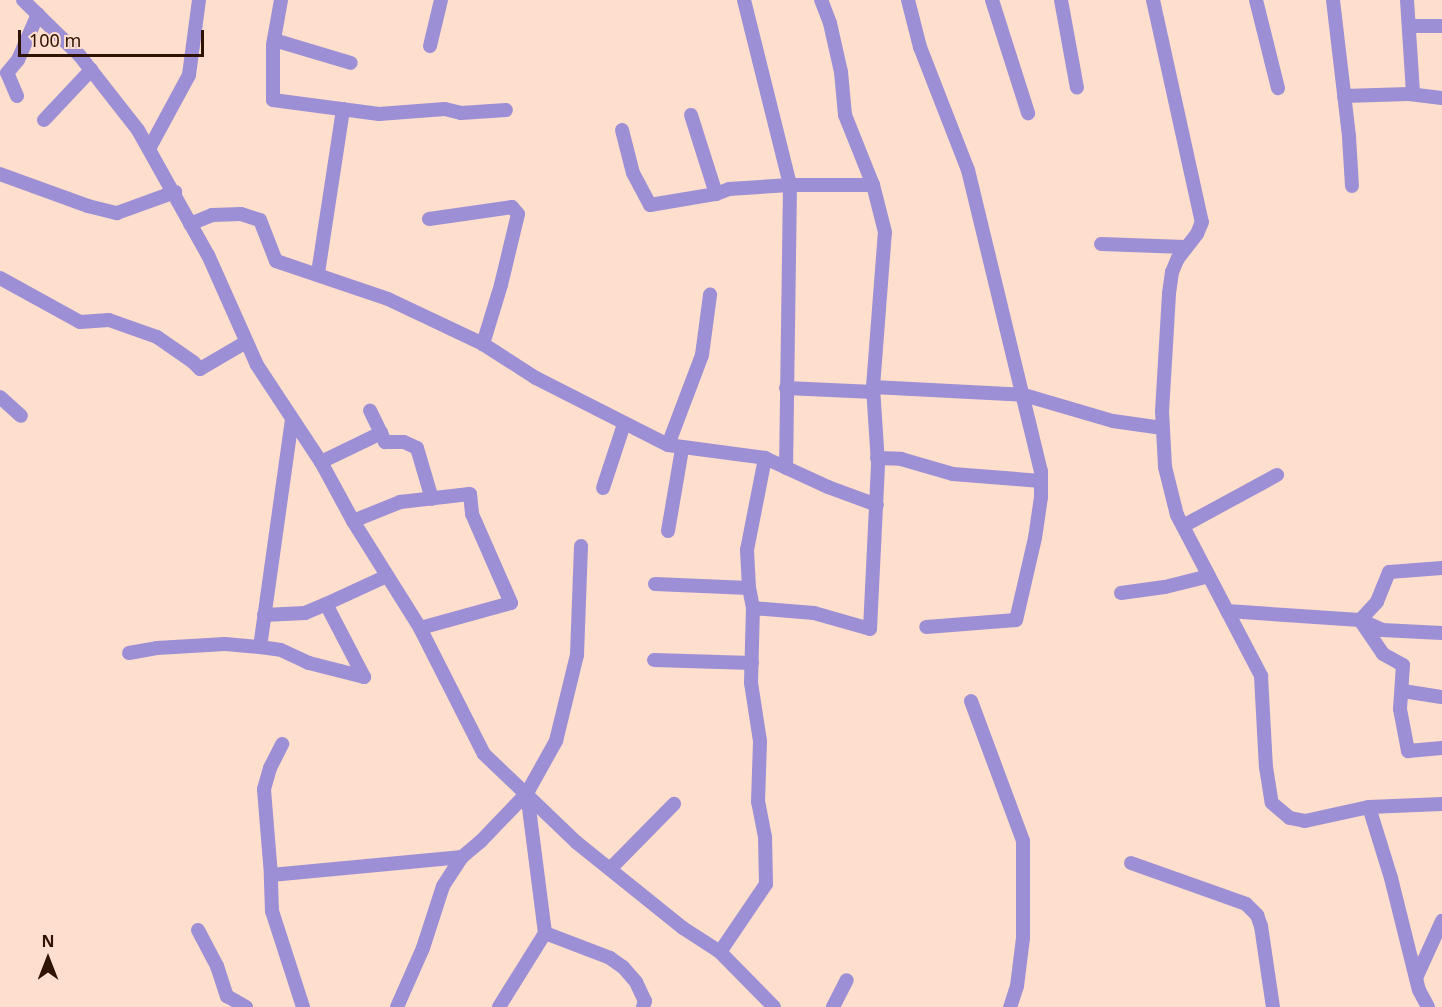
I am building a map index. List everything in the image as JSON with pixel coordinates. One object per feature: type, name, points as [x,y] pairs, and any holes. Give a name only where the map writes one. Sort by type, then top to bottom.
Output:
[{"type":"street","points":[[23,0],[91,70],[149,149],[208,255],[256,365],[321,462],[353,521],[420,628],[484,754],[576,842],[664,913],[720,952],[774,1007]]},
{"type":"street","points":[[149,149],[189,75],[199,0]]},
{"type":"street","points":[[281,0],[274,40],[273,100],[379,114],[445,109],[461,113],[506,110]]},
{"type":"street","points":[[430,46],[441,0]]},
{"type":"street","points":[[744,0],[790,185],[786,468]]},
{"type":"street","points":[[753,608],[814,613],[870,629],[869,602],[877,505],[878,440],[874,390],[885,232],[873,185],[845,116],[842,72],[830,22],[821,0]]},
{"type":"street","points":[[908,0],[920,46],[968,170],[1024,395],[1041,481],[1035,538],[1016,620],[926,627]]},
{"type":"street","points":[[992,0],[1028,113]]},
{"type":"street","points":[[1061,0],[1077,88]]},
{"type":"street","points":[[1154,0],[1202,222],[1197,234],[1185,247],[1172,272],[1163,428],[1165,467],[1177,515],[1262,676],[1266,766],[1272,803],[1290,818],[1305,821],[1369,807],[1442,804]]},
{"type":"street","points":[[1256,0],[1268,40],[1278,88]]},
{"type":"street","points":[[1333,0],[1352,186]]},
{"type":"street","points":[[1407,0],[1413,94]]},
{"type":"street","points":[[17,96],[7,73],[18,60],[38,15]]},
{"type":"street","points":[[1409,26],[1442,26]]},
{"type":"street","points":[[274,40],[351,63]]},
{"type":"street","points":[[44,120],[91,70]]},
{"type":"street","points":[[1344,96],[1413,94],[1442,98]]},
{"type":"street","points":[[318,273],[343,109]]},
{"type":"street","points":[[691,116],[716,194]]},
{"type":"street","points":[[622,130],[633,174],[650,205],[716,194],[729,189],[790,185],[873,185]]},
{"type":"street","points":[[0,174],[88,206],[117,213],[174,192]]},
{"type":"street","points":[[429,219],[512,207],[518,214],[501,285],[483,344]]},
{"type":"street","points":[[190,224],[212,215],[241,214],[260,220],[276,261],[388,298],[483,344],[536,378],[624,424],[675,447],[765,458],[828,487],[877,505]]},
{"type":"street","points":[[1101,244],[1185,247]]},
{"type":"street","points":[[0,278],[80,322],[109,320],[148,334],[193,362],[200,369],[246,342]]},
{"type":"street","points":[[668,531],[675,447],[702,355],[710,295]]},
{"type":"street","points":[[786,388],[1024,395],[1113,421],[1163,428]]},
{"type":"street","points":[[0,397],[21,416]]},
{"type":"street","points":[[370,410],[385,442],[404,442],[417,448],[432,499]]},
{"type":"street","points":[[260,647],[292,420]]},
{"type":"street","points":[[603,488],[624,424]]},
{"type":"street","points":[[321,462],[381,433]]},
{"type":"street","points":[[720,952],[766,884],[765,837],[759,802],[760,741],[751,683],[753,608],[749,588],[747,550],[765,458]]},
{"type":"street","points":[[877,458],[902,459],[953,474],[1041,481]]},
{"type":"street","points":[[1183,526],[1277,475]]},
{"type":"street","points":[[353,521],[400,502],[470,494],[472,514],[512,603],[420,628]]},
{"type":"street","points":[[397,1007],[423,948],[443,886],[462,857],[481,842],[526,793],[556,741],[577,655],[581,546]]},
{"type":"street","points":[[1360,620],[1377,602],[1389,572],[1442,568]]},
{"type":"street","points":[[264,615],[305,613],[387,576]]},
{"type":"street","points":[[1121,593],[1165,587],[1209,576]]},
{"type":"street","points":[[655,584],[749,588]]},
{"type":"street","points":[[129,653],[157,648],[225,644],[260,647],[281,650],[309,663],[364,677],[326,604]]},
{"type":"street","points":[[1227,611],[1360,620],[1382,630],[1442,633]]},
{"type":"street","points":[[1360,620],[1383,654],[1403,665],[1403,692],[1400,709],[1408,751],[1442,748]]},
{"type":"street","points":[[654,660],[752,663]]},
{"type":"street","points":[[1403,692],[1442,697]]},
{"type":"street","points":[[971,701],[1023,841],[1023,938],[1017,986],[1010,1007]]},
{"type":"street","points":[[282,744],[270,768],[264,789],[272,911],[303,1007]]},
{"type":"street","points":[[500,1007],[544,933],[526,793]]},
{"type":"street","points":[[611,868],[674,804]]},
{"type":"street","points":[[1369,807],[1391,878],[1419,990],[1428,1007]]},
{"type":"street","points":[[271,875],[462,857]]},
{"type":"street","points":[[1131,863],[1246,904],[1257,915],[1261,926],[1273,1007]]},
{"type":"street","points":[[1416,978],[1442,921]]},
{"type":"street","points":[[198,930],[217,966],[227,996],[246,1007]]},
{"type":"street","points":[[544,933],[620,965],[636,982],[645,1001],[643,1007]]},
{"type":"street","points":[[833,1007],[847,980]]}]
